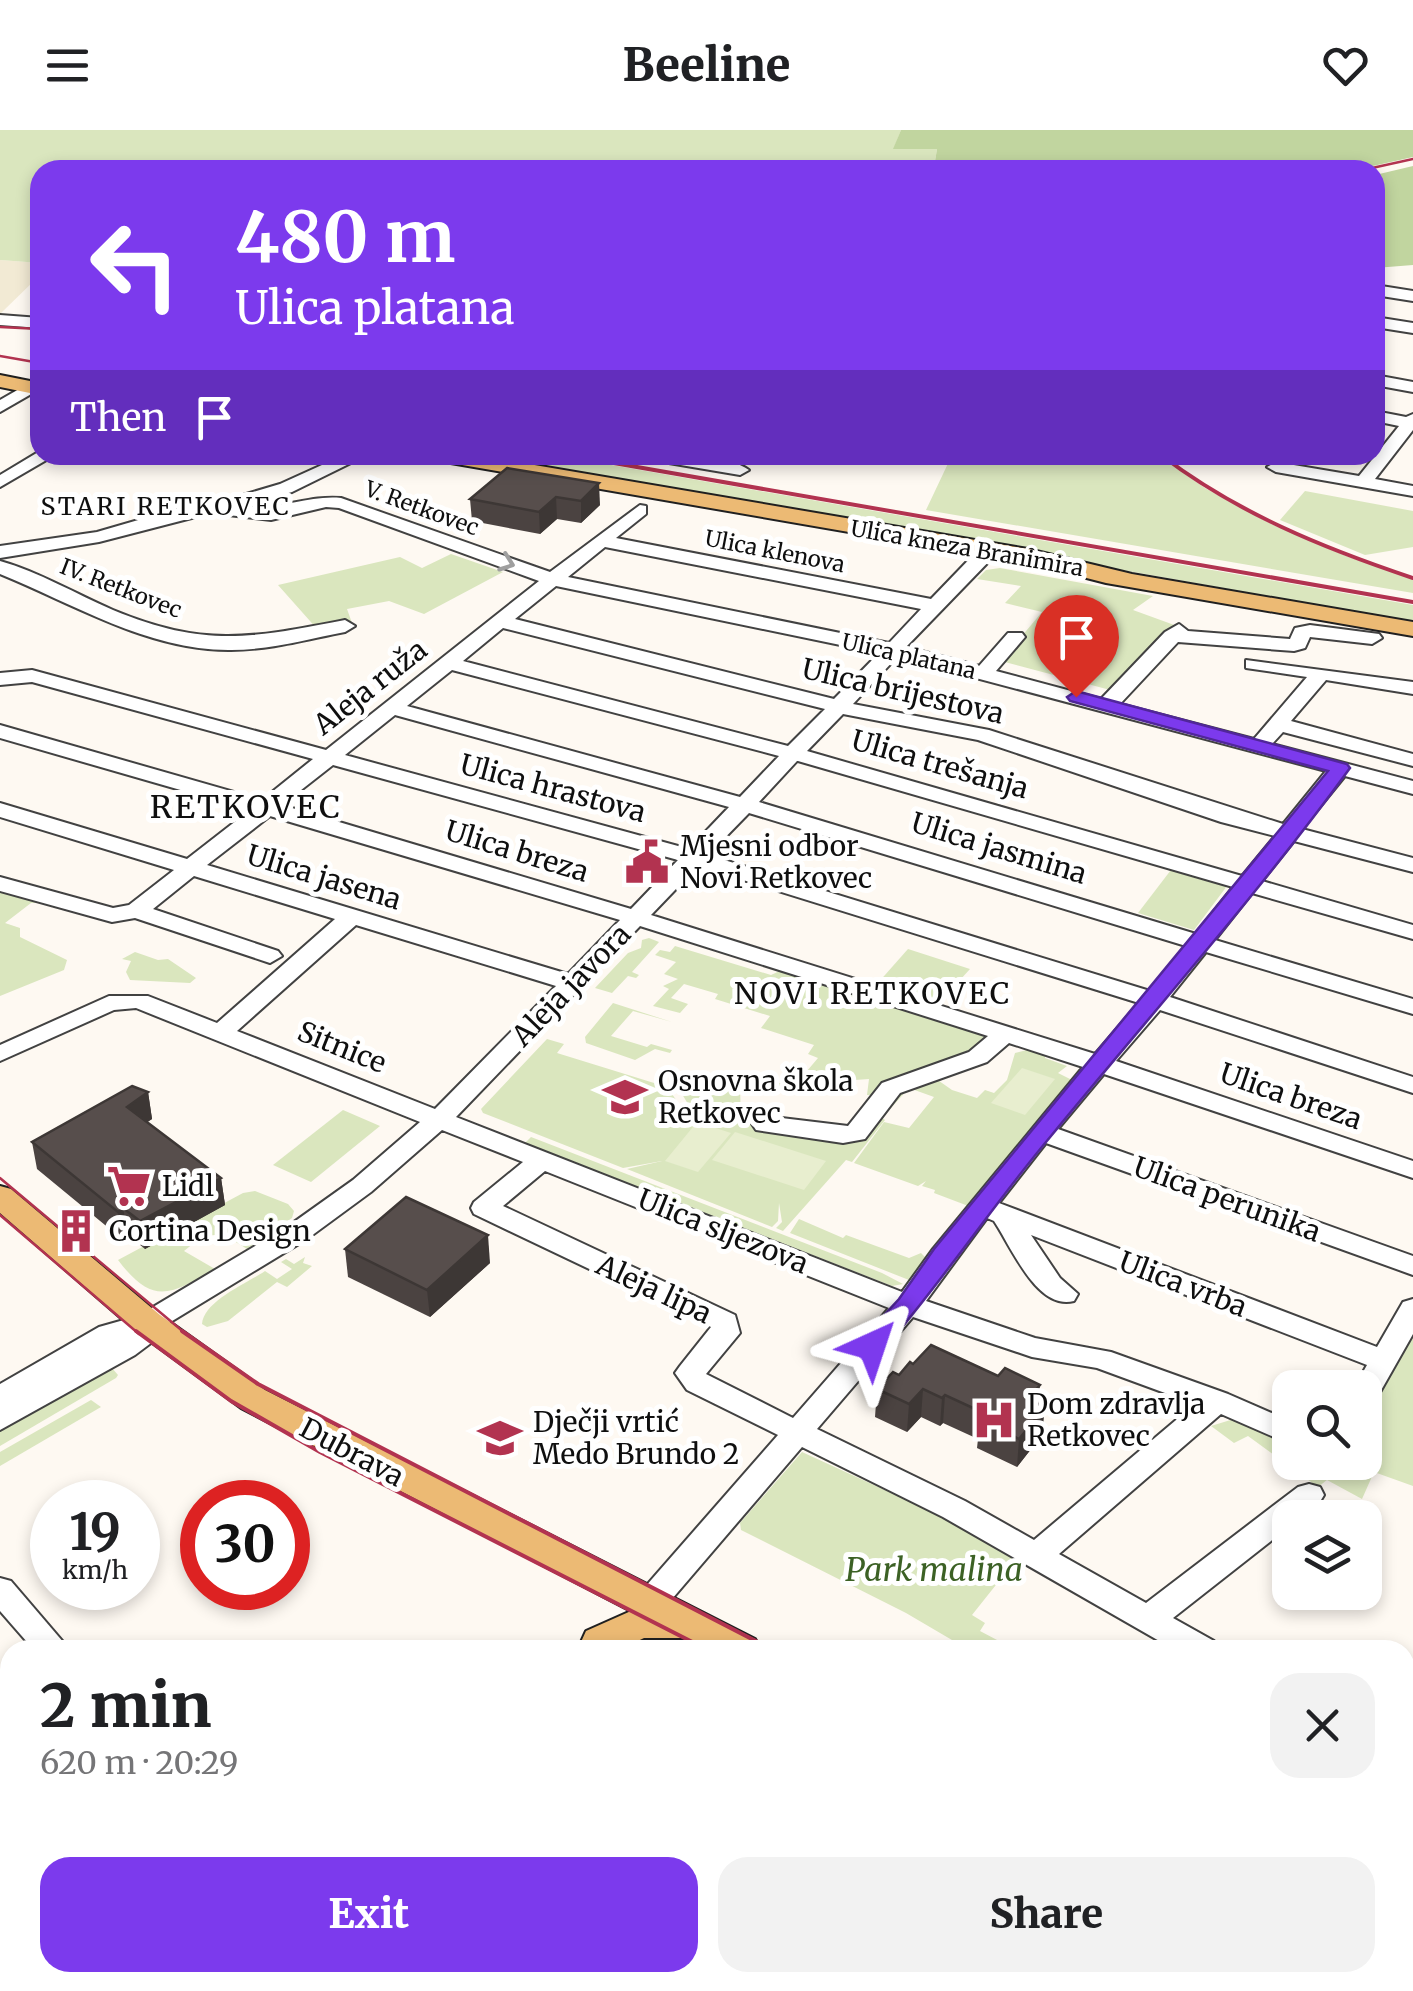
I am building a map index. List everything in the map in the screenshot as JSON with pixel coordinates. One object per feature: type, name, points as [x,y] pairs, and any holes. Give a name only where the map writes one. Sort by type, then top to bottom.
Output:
[{"type":"main road","points":[[0,374],[30,383]]},
{"type":"main road","points":[[0,381],[30,384]]},
{"type":"main road","name":"Ulica kneza Branimira","points":[[495,465],[1413,628]]},
{"type":"main road","name":"Dubrava","points":[[0,1196],[148,1323],[218,1377],[280,1414],[721,1640]]},
{"type":"main road","points":[[589,1574],[603,1603],[596,1640]]},
{"type":"main road","points":[[607,1640],[640,1623],[694,1626]]},
{"type":"street","points":[[1385,292],[1413,296]]},
{"type":"street","points":[[0,320],[30,322]]},
{"type":"street","points":[[1385,324],[1413,328]]},
{"type":"street","points":[[1385,382],[1413,387]]},
{"type":"street","points":[[0,407],[30,390]]},
{"type":"street","points":[[1385,417],[1411,421]]},
{"type":"street","points":[[1385,454],[1411,421]]},
{"type":"street","points":[[0,482],[30,464]]},
{"type":"street","points":[[0,552],[99,537],[183,512],[212,508],[286,488],[335,465]]},
{"type":"street","points":[[710,465],[740,470]]},
{"type":"street","points":[[1364,481],[1377,465]]},
{"type":"street","points":[[1276,467],[1413,492]]},
{"type":"street","name":"V. Retkovec","points":[[212,508],[272,515],[341,502],[555,580]]},
{"type":"street","name":"Aleja ruža","points":[[136,910],[640,510]]},
{"type":"street","name":"Ulica klenova","points":[[605,541],[935,606]]},
{"type":"street","name":"Aleja javora","points":[[148,1323],[330,1211],[442,1118],[986,553]]},
{"type":"street","name":"IV. Retkovec","points":[[0,567],[159,633],[200,642],[238,644],[346,626]]},
{"type":"street","name":"Ulica platana","points":[[555,580],[894,650],[1413,788]]},
{"type":"street","name":"Ulica brijestova","points":[[502,622],[838,706],[982,734],[1229,818],[1413,865]]},
{"type":"street","points":[[1107,705],[1176,633],[1294,646],[1302,632],[1310,631],[1372,638]]},
{"type":"street","points":[[984,674],[1016,637]]},
{"type":"street","name":"Ulica trešanja","points":[[449,663],[793,754],[1413,932]]},
{"type":"street","points":[[1253,664],[1413,688]]},
{"type":"street","points":[[1260,746],[1322,674]]},
{"type":"street","name":"Ulica hrastova","points":[[8,678],[53,680],[693,858],[1154,1000],[1413,1085]]},
{"type":"street","name":"Ulica jasmina","points":[[392,708],[744,804],[1413,1006]]},
{"type":"street","points":[[1278,724],[1413,760]]},
{"type":"street","name":"Ulica breza","points":[[0,731],[637,917],[1102,1062],[1413,1170]]},
{"type":"street","points":[[649,1604],[908,1305],[943,1255],[994,1210],[1040,1132],[1154,1000],[1340,768]]},
{"type":"street","name":"Ulica jasena","points":[[0,810],[573,982]]},
{"type":"street","points":[[0,884],[96,912],[112,915],[136,910],[270,956]]},
{"type":"street","points":[[220,1032],[351,916]]},
{"type":"street","name":"Sitnice","points":[[0,1054],[108,1003],[126,1000],[442,1118]]},
{"type":"street","points":[[765,1124],[843,1135],[856,1133],[891,1088],[978,1056],[1007,1032]]},
{"type":"street","name":"Ulica sljezova","points":[[442,1118],[908,1305],[1032,1347],[1102,1359],[1272,1425]]},
{"type":"street","name":"Ulica perunika","points":[[1040,1132],[1413,1266]]},
{"type":"street","name":"Aleja lipa","points":[[543,1159],[484,1208],[725,1322],[726,1333],[690,1373],[697,1383],[795,1432]]},
{"type":"street","points":[[994,1210],[1050,1285],[1064,1294]]},
{"type":"street","name":"Ulica vrba","points":[[994,1210],[1383,1360]]},
{"type":"street","points":[[1378,1370],[1413,1309]]},
{"type":"street","points":[[0,1397],[109,1334],[148,1323]]},
{"type":"street","points":[[0,1419],[126,1348],[148,1323]]},
{"type":"street","points":[[1038,1554],[1218,1401]]},
{"type":"street","points":[[795,1432],[1038,1554],[1183,1640]]},
{"type":"street","points":[[1146,1621],[1308,1495]]},
{"type":"street","points":[[0,1590],[45,1640]]},
{"type":"shaded area","points":[[0,260],[30,262],[30,285],[0,314]]},
{"type":"green space","points":[[0,130],[901,130],[894,148],[937,149],[935,160],[30,160],[30,262],[0,260]]},
{"type":"green space","points":[[901,130],[1413,130],[1413,157],[1385,163],[1385,160],[935,160],[937,149],[893,149]]},
{"type":"green space","points":[[1413,166],[1413,265],[1385,267],[1385,173]]},
{"type":"green space","points":[[530,465],[611,465],[1413,605],[1413,622],[965,542],[967,537]]},
{"type":"green space","points":[[947,465],[1172,465],[1271,524],[1413,579],[1413,593],[926,510]]},
{"type":"green space","points":[[1305,491],[1413,511],[1413,547],[1365,555],[1280,520]]},
{"type":"green space","points":[[451,554],[503,572],[424,614],[389,601],[347,609],[352,623],[318,630],[278,585],[400,557],[422,568]]},
{"type":"green space","points":[[1000,568],[1153,596],[1133,610],[1177,626],[1114,691],[1001,661],[1042,612],[1005,603],[1021,586],[977,579],[986,570]]},
{"type":"green space","points":[[1174,866],[1230,882],[1194,930],[1138,913]]},
{"type":"green space","points":[[0,889],[42,903],[31,903],[5,923],[20,928],[20,937],[67,960],[64,970],[0,996]]},
{"type":"green space","points":[[642,940],[659,942],[632,972],[639,975],[636,978],[628,976],[612,993],[595,988],[628,953],[641,948]]},
{"type":"green space","points":[[675,946],[771,975],[784,969],[996,1035],[992,1044],[877,1095],[867,1095],[869,1079],[814,1083],[812,1088],[740,1086],[741,1122],[831,1143],[893,1092],[932,1076],[952,1090],[977,1098],[985,1090],[994,1093],[1007,1080],[1015,1053],[1035,1048],[1045,1051],[1045,1058],[1067,1066],[1058,1073],[1074,1081],[971,1207],[922,1186],[926,1181],[918,1186],[854,1163],[884,1122],[909,1128],[934,1097],[909,1088],[882,1118],[885,1120],[852,1162],[846,1160],[783,1231],[776,1228],[782,1222],[779,1203],[778,1221],[772,1227],[627,1169],[662,1161],[623,1168],[483,1113],[481,1109],[547,1039],[564,1044],[557,1053],[667,1087],[693,1124],[697,1119],[676,1084],[706,1092],[742,1082],[772,1085],[801,1078],[818,1058],[808,1054],[814,1045],[761,1028],[770,1016],[715,999],[718,994],[684,984],[671,998],[688,1004],[680,1013],[653,1006],[669,989],[663,986],[678,979],[664,974],[676,962],[655,955],[660,950],[670,952]]},
{"type":"green space","points":[[908,949],[970,969],[939,1003],[877,984]]},
{"type":"green space","points":[[135,952],[158,960],[168,959],[196,978],[190,983],[130,980],[126,972],[131,961],[122,959]]},
{"type":"green space","points":[[613,1003],[672,1022],[633,1011],[611,1036],[672,1050],[670,1053],[655,1049],[635,1060],[586,1043],[585,1037]]},
{"type":"green space","points":[[1022,1068],[1055,1079],[1025,1115],[991,1103]]},
{"type":"green space","points":[[343,1110],[380,1126],[311,1182],[273,1165]]},
{"type":"green space","points":[[697,1122],[731,1133],[698,1172],[665,1161]]},
{"type":"green space","points":[[735,1132],[826,1161],[804,1190],[712,1160]]},
{"type":"green space","points":[[531,1137],[903,1284],[892,1286],[525,1143]]},
{"type":"green space","points":[[255,1191],[288,1204],[294,1211],[292,1218],[247,1249],[222,1236],[201,1239],[184,1251],[215,1269],[186,1285],[163,1292],[152,1290],[130,1275],[118,1260],[243,1193]]},
{"type":"green space","points":[[799,1219],[843,1238],[846,1235],[909,1258],[921,1253],[928,1260],[909,1280],[790,1233]]},
{"type":"green space","points":[[305,1257],[303,1263],[312,1266],[287,1287],[277,1282],[228,1321],[207,1327],[202,1324],[210,1308],[227,1294],[265,1271],[277,1279],[292,1269],[281,1262],[286,1259],[294,1264]]},
{"type":"green space","points":[[1413,1326],[1413,1486],[1382,1475],[1382,1380]]},
{"type":"green space","points":[[111,1367],[118,1375],[116,1378],[0,1446],[0,1431]]},
{"type":"green space","points":[[91,1400],[101,1407],[0,1466],[0,1452]]},
{"type":"green space","points":[[1237,1418],[1272,1432],[1272,1453],[1248,1436],[1234,1443],[1211,1426]]},
{"type":"green space","name":"Park malina","points":[[802,1452],[961,1525],[1021,1561],[1017,1568],[1011,1566],[972,1615],[985,1623],[980,1631],[997,1640],[952,1640],[741,1530],[740,1523]]},
{"type":"green space","points":[[1308,1480],[1327,1480],[1318,1487]]},
{"type":"green space","points":[[1327,1480],[1370,1480],[1362,1499]]},
{"type":"building","points":[[507,468],[599,483],[581,501],[556,497],[539,512],[470,499]]},
{"type":"building","name":"Lidl","points":[[132,1086],[148,1092],[127,1107],[221,1178],[140,1221],[123,1208],[118,1212],[32,1142]]},
{"type":"building","points":[[406,1197],[488,1235],[427,1290],[345,1249]]},
{"type":"building","points":[[931,1345],[998,1376],[1005,1368],[1040,1385],[1028,1399],[1045,1407],[1019,1439],[980,1420],[986,1414],[945,1395],[942,1398],[923,1389],[909,1404],[877,1389],[893,1372],[899,1375],[910,1362],[913,1364]]},
{"type":"tram line","points":[[0,1178],[185,1333]]},
{"type":"tram line","points":[[0,1215],[139,1334]]},
{"type":"tram line","points":[[136,1331],[231,1401],[320,1452],[688,1640]]},
{"type":"tram line","points":[[185,1333],[258,1384],[754,1640]]},
{"type":"railway","points":[[1385,165],[1413,159]]},
{"type":"railway","points":[[0,327],[30,328]]},
{"type":"railway","points":[[0,356],[30,361]]},
{"type":"railway","points":[[625,465],[1413,602]]},
{"type":"railway","points":[[1175,465],[1282,527],[1413,578]]},
{"type":"place","name":"Mjesni odbor Novi Retkovec","points":[[647,862]]},
{"type":"place","name":"Osnovna škola Retkovec","points":[[625,1097]]},
{"type":"place","name":"Lidl","points":[[129,1186]]},
{"type":"place","name":"Cortina Design","points":[[76,1231]]},
{"type":"place","name":"Dom zdravlja Retkovec","points":[[994,1420]]},
{"type":"place","name":"Dječji vrtić Medo Brundo 2","points":[[500,1438]]},
{"type":"district","name":"STARI RETKOVEC","points":[[166,506]]},
{"type":"district","name":"RETKOVEC","points":[[246,807]]},
{"type":"district","name":"NOVI RETKOVEC","points":[[873,993]]},
{"type":"route","points":[[872,1346],[1040,1132],[1154,1000],[1340,768],[1076,697]]}]
